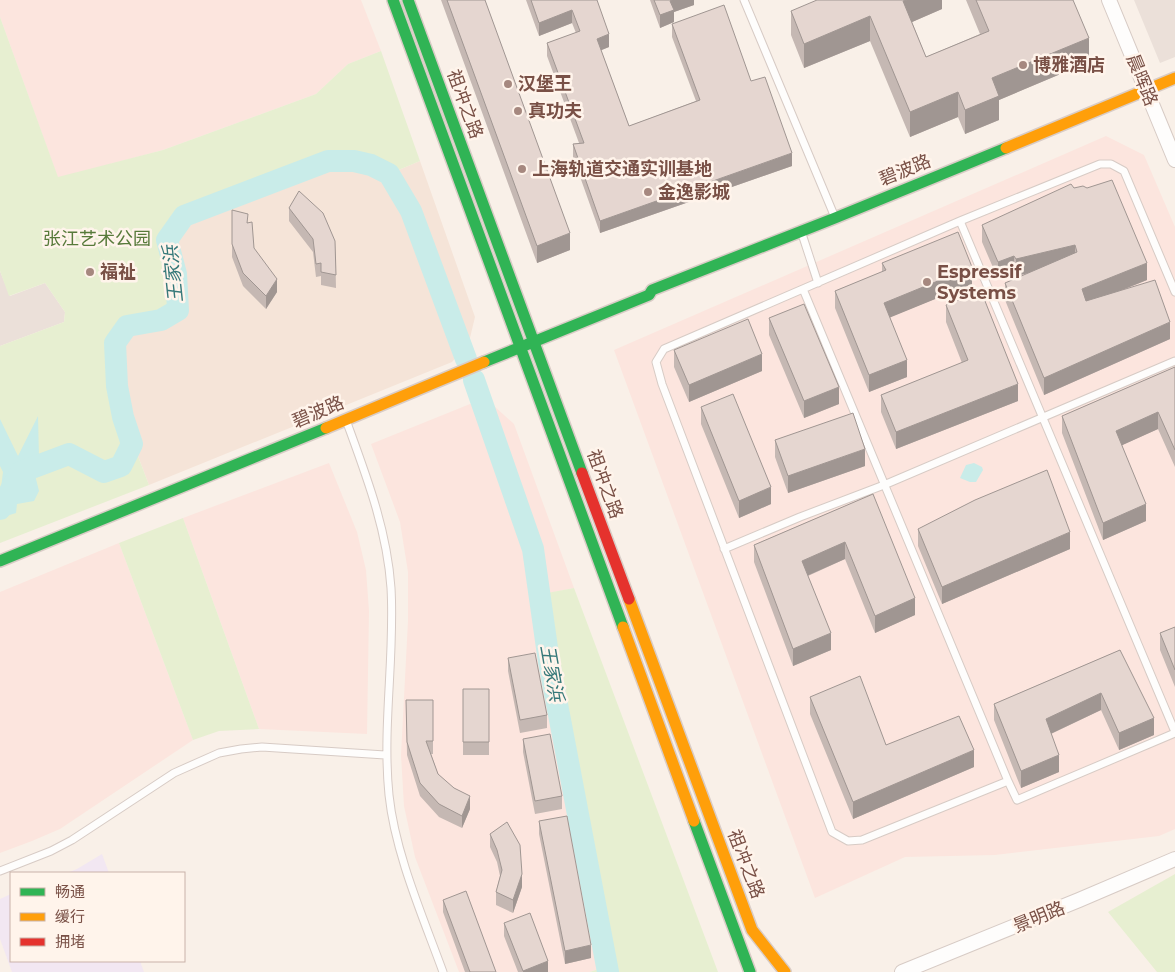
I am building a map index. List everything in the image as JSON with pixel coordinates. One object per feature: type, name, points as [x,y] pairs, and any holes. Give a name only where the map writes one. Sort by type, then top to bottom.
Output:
[{"type":"main road","name":"祖冲之路","points":[[393,0],[750,972]]},
{"type":"main road","name":"祖冲之路","points":[[408,0],[752,930],[785,972]]},
{"type":"main road","name":"碧波路","points":[[650,295],[652,290],[836,220],[1147,93],[1175,78]]},
{"type":"main road","name":"碧波路","points":[[1147,93],[1175,86]]},
{"type":"main road","name":"碧波路","points":[[0,561],[650,295],[654,296],[803,237],[836,220]]},
{"type":"street","name":"晨晖路","points":[[1109,0],[1175,160]]},
{"type":"street","name":"景明路","points":[[902,972],[1175,859]]},
{"type":"lane","points":[[744,0],[836,220]]},
{"type":"lane","points":[[1008,781],[862,840],[848,841],[832,832],[662,384],[656,362],[664,349],[960,221],[1100,164],[1111,164],[1124,171],[1175,292]]},
{"type":"lane","points":[[803,289],[1017,800],[1175,732],[960,221]]},
{"type":"lane","points":[[803,237],[818,282]]},
{"type":"lane","points":[[724,549],[800,516],[884,485],[1042,416],[1175,361]]},
{"type":"lane","points":[[345,419],[370,484],[380,517],[387,551],[391,587],[392,630],[385,755],[389,798],[397,838],[443,972]]},
{"type":"lane","points":[[1166,711],[1175,707]]},
{"type":"lane","points":[[0,871],[51,851],[72,840],[174,773],[219,753],[262,747],[385,755]]},
{"type":"shaded area","points":[[0,0],[361,0],[381,51],[348,64],[316,94],[163,150],[58,178],[0,17]]},
{"type":"shaded area","points":[[1134,0],[1175,0],[1175,57],[1160,63]]},
{"type":"shaded area","points":[[1106,136],[1144,155],[1175,227],[1175,829],[1159,836],[995,855],[905,857],[815,898],[614,350]]},
{"type":"shaded area","points":[[328,161],[354,161],[371,165],[389,174],[420,161],[475,317],[469,342],[452,362],[149,485],[123,417],[117,386],[115,343],[128,326],[161,320],[167,240],[184,216]]},
{"type":"shaded area","points":[[0,271],[10,296],[45,283],[65,312],[64,322],[0,346]]},
{"type":"shaded area","points":[[470,404],[494,406],[514,424],[574,588],[531,597],[598,969],[590,972],[459,972],[415,857],[404,806],[401,755],[408,621],[408,572],[400,522],[371,444]]},
{"type":"shaded area","points":[[329,463],[357,532],[366,570],[369,611],[367,734],[259,729],[183,518]]},
{"type":"shaded area","points":[[119,543],[193,740],[60,829],[0,853],[0,592]]},
{"type":"shaded area","points":[[102,854],[109,872],[70,872]]},
{"type":"shaded area","points":[[10,894],[10,962],[140,962],[144,972],[12,972],[0,939],[0,899]]},
{"type":"green space","name":"张江艺术公园","points":[[0,17],[58,177],[163,150],[316,94],[348,64],[381,51],[420,161],[389,174],[371,165],[354,161],[328,161],[184,216],[167,240],[176,274],[178,310],[161,320],[128,326],[115,343],[117,386],[123,417],[149,485],[0,543],[0,346],[64,322],[65,312],[45,283],[9,296],[0,271]]},
{"type":"green space","points":[[183,518],[259,729],[219,731],[193,740],[119,543]]},
{"type":"green space","points":[[574,588],[718,972],[590,972],[598,969],[531,596]]},
{"type":"green space","points":[[1175,874],[1175,972],[1157,972],[1108,912]]},
{"type":"water","points":[[38,416],[39,457],[35,475],[39,491],[34,501],[17,504],[16,513],[0,518],[3,472],[0,466],[0,419],[18,456]]},
{"type":"water","points":[[974,463],[982,467],[983,470],[976,482],[960,478],[966,465]]},
{"type":"building","name":"上海轨道交通实训基地","points":[[447,0],[485,0],[570,233],[537,246]]},
{"type":"building","points":[[531,0],[597,0],[609,34],[597,39],[629,126],[700,100],[672,24],[724,5],[751,81],[765,77],[792,153],[600,221],[573,144],[584,143],[547,43],[580,31],[572,10],[539,23]]},
{"type":"building","points":[[654,0],[672,0],[670,1],[674,10],[660,15]]},
{"type":"building","name":"博雅酒店","points":[[817,0],[907,0],[903,1],[926,57],[989,31],[976,0],[1073,0],[1089,38],[992,78],[999,96],[965,110],[958,92],[910,112],[870,16],[804,44],[791,11]]},
{"type":"building","points":[[1112,180],[1147,263],[1082,289],[1086,301],[1155,280],[1170,322],[1044,378],[1005,283],[1077,252],[1075,245],[1016,259],[1014,256],[998,262],[982,225],[1071,184],[1074,188],[1083,186],[1087,188]]},
{"type":"building","points":[[299,191],[323,213],[335,241],[336,275],[321,272],[321,263],[316,264],[313,239],[289,208]]},
{"type":"building","points":[[232,210],[248,214],[247,223],[252,222],[254,248],[277,279],[266,296],[243,273],[232,244]]},
{"type":"building","points":[[958,232],[972,267],[884,303],[907,360],[869,375],[835,291],[886,270],[882,263]]},
{"type":"building","points":[[981,291],[1018,384],[896,432],[881,395],[968,360],[946,305]]},
{"type":"building","points":[[804,304],[839,387],[804,401],[769,318]]},
{"type":"building","points":[[748,319],[762,354],[689,385],[674,350]]},
{"type":"building","points":[[1175,367],[1175,450],[1158,412],[1116,431],[1146,504],[1103,523],[1062,416]]},
{"type":"building","points":[[733,394],[771,487],[739,501],[701,407]]},
{"type":"building","points":[[853,413],[865,449],[788,476],[775,440]]},
{"type":"building","points":[[1047,470],[1070,532],[942,587],[918,529],[975,500]]},
{"type":"building","points":[[873,494],[915,598],[875,616],[845,542],[802,561],[831,633],[793,649],[754,545]]},
{"type":"building","points":[[1175,627],[1175,670],[1160,633]]},
{"type":"building","points":[[1120,650],[1154,718],[1119,733],[1101,693],[1046,719],[1059,755],[1021,771],[994,704]]},
{"type":"building","points":[[535,653],[547,715],[520,720],[508,658]]},
{"type":"building","points":[[860,676],[886,745],[959,716],[974,750],[853,802],[810,697]]},
{"type":"building","points":[[463,689],[489,689],[489,742],[463,742]]},
{"type":"building","points":[[406,700],[433,700],[433,741],[426,741],[438,774],[454,788],[470,796],[462,816],[439,804],[420,783],[407,742]]},
{"type":"building","points":[[550,734],[562,796],[535,801],[523,739]]},
{"type":"building","points":[[567,816],[591,945],[565,951],[539,821]]},
{"type":"building","points":[[507,822],[520,845],[522,874],[513,900],[496,892],[502,870],[497,850],[490,834]]},
{"type":"building","points":[[466,891],[496,972],[470,972],[443,900]]},
{"type":"building","points":[[530,913],[548,961],[523,971],[504,923]]},
{"type":"waterway","name":"王家浜","points":[[0,509],[21,472],[69,454],[104,472],[121,466],[132,444],[123,417],[117,386],[115,343],[127,326],[161,320],[178,310],[176,274],[167,240],[184,216],[328,161],[354,161],[371,165],[389,174],[411,211],[466,359]]},
{"type":"waterway","name":"王家浜","points":[[474,380],[533,549],[549,662],[608,972]]},
{"type":"traffic: fast","points":[[393,0],[623,627]]},
{"type":"traffic: fast","points":[[408,0],[582,473]]},
{"type":"traffic: fast","points":[[484,362],[649,295],[652,290],[1006,148]]},
{"type":"traffic: fast","points":[[0,561],[326,428]]},
{"type":"traffic: fast","points":[[694,821],[750,972]]},
{"type":"traffic: slow","points":[[1006,148],[1175,78]]},
{"type":"traffic: slow","points":[[326,428],[484,362]]},
{"type":"traffic: slow","points":[[629,599],[752,930],[785,972]]},
{"type":"traffic: slow","points":[[623,627],[694,821]]},
{"type":"traffic: jam","points":[[582,473],[629,599]]},
{"type":"place","name":"博雅酒店","points":[[1023,65]]},
{"type":"place","name":"汉堡王","points":[[508,84]]},
{"type":"place","name":"真功夫","points":[[518,111]]},
{"type":"place","name":"上海轨道交通实训基地","points":[[522,169]]},
{"type":"place","name":"金逸影城","points":[[648,192]]},
{"type":"place","name":"福祉","points":[[90,272]]},
{"type":"place","name":"Espressif Systems","points":[[927,282]]}]
